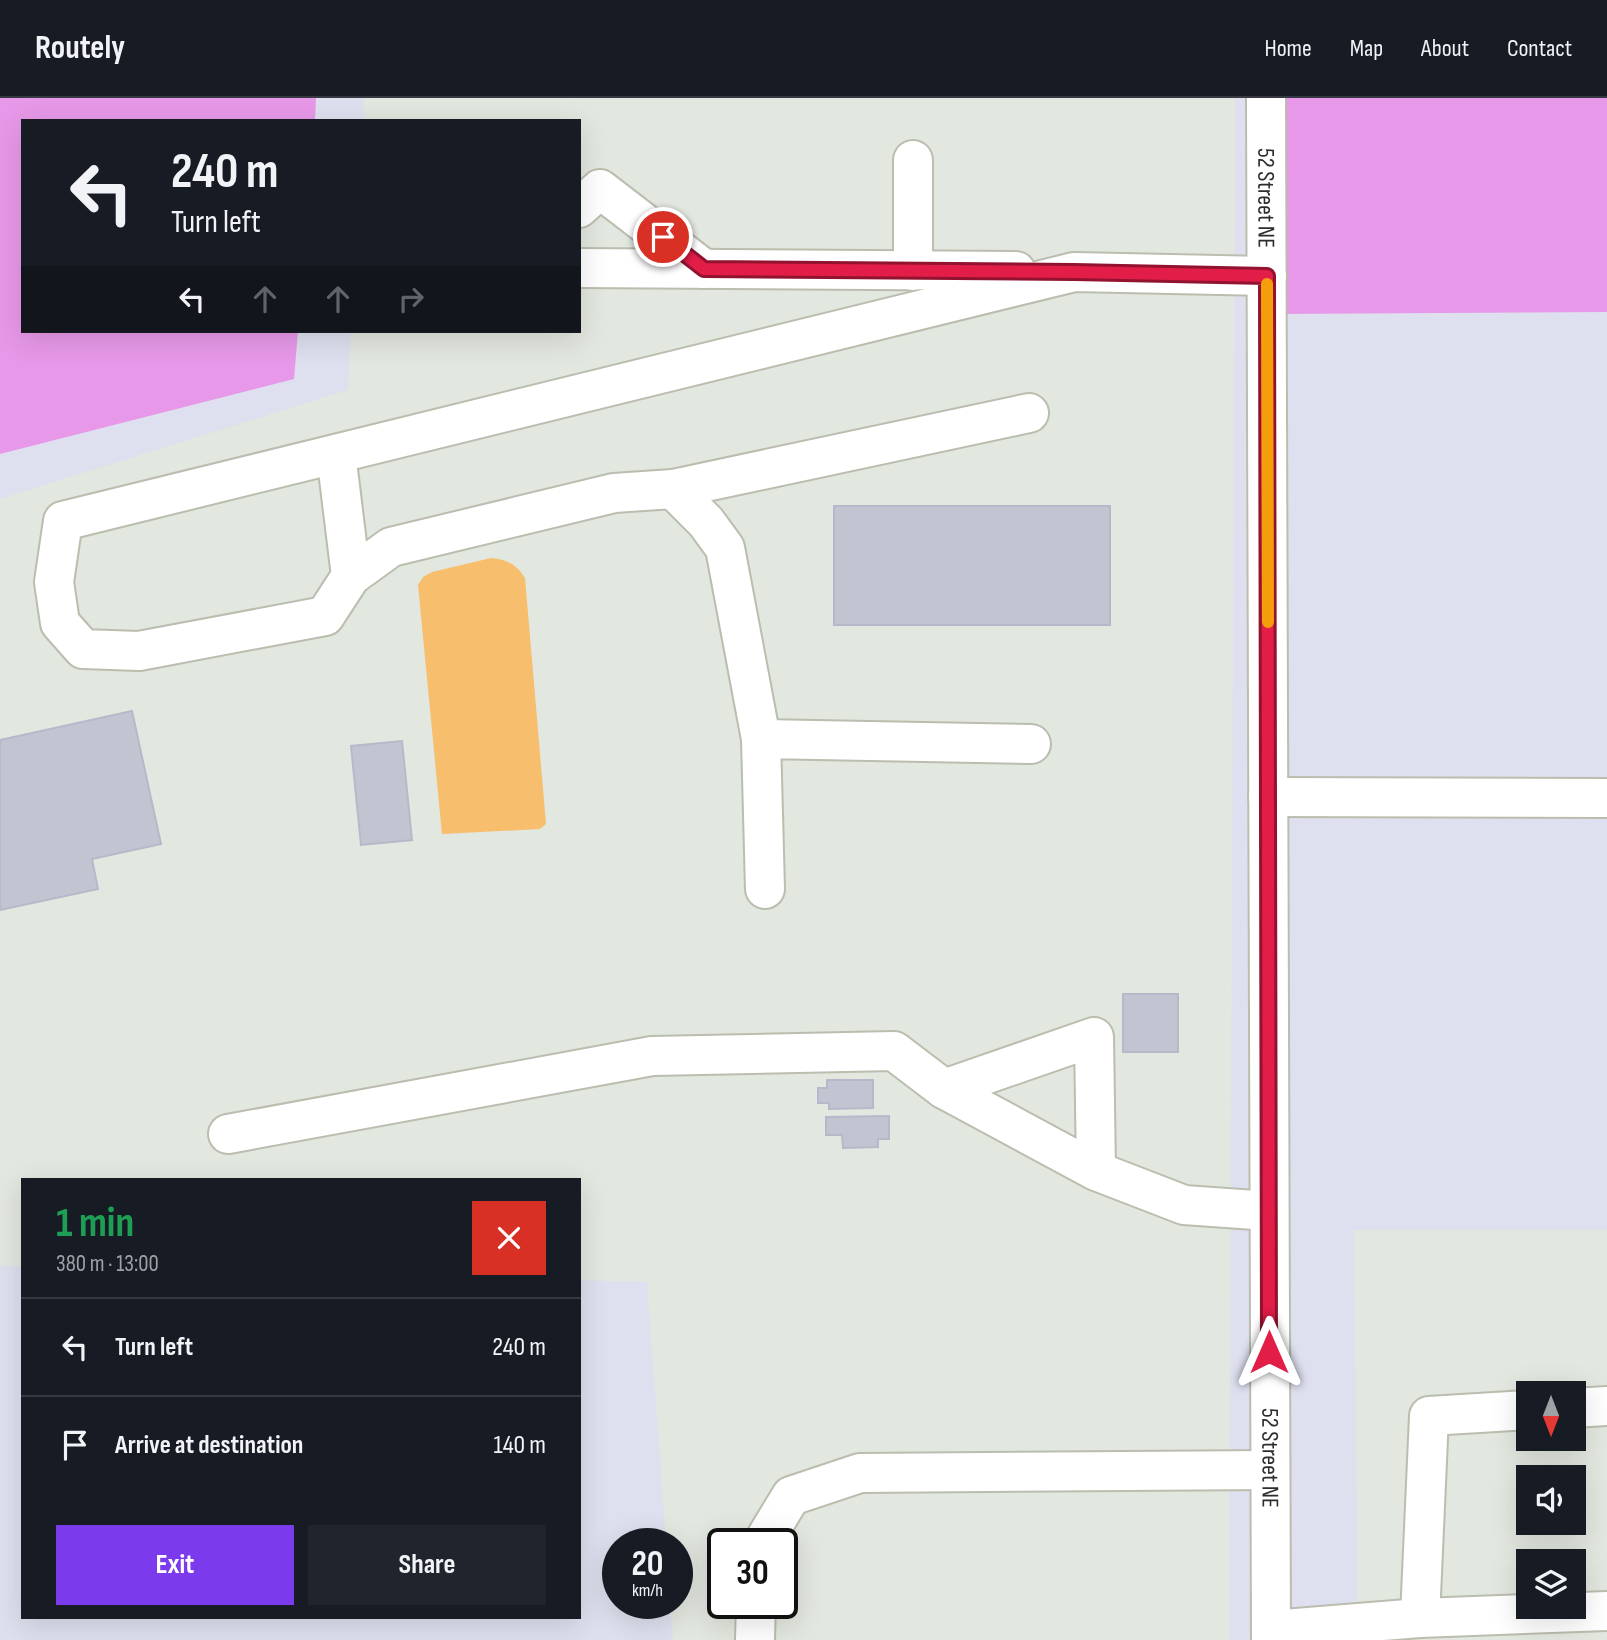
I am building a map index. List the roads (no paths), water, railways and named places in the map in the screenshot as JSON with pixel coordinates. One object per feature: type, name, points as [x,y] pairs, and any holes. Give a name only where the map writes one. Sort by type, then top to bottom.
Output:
[{"type":"street","name":"52 Street NE","points":[[1266,98],[1270,1635]]},
{"type":"street","points":[[913,160],[913,271]]},
{"type":"street","points":[[581,206],[600,189],[704,269]]},
{"type":"street","points":[[581,268],[1267,276]]},
{"type":"street","points":[[1029,413],[673,489],[614,493],[391,547],[351,576],[325,616],[139,651],[83,649],[60,622],[54,582],[64,521],[1074,272]]},
{"type":"street","points":[[336,454],[351,576]]},
{"type":"street","points":[[673,489],[706,522],[726,548],[761,739],[765,888]]},
{"type":"street","points":[[761,739],[1031,744]]},
{"type":"street","points":[[1268,797],[1607,798]]},
{"type":"street","points":[[944,1089],[1094,1037],[1096,1171]]},
{"type":"street","points":[[228,1134],[652,1056],[894,1051],[944,1089],[1096,1171],[1184,1205],[1269,1211]]},
{"type":"street","points":[[1586,1407],[1607,1406]]},
{"type":"street","points":[[1420,1618],[1430,1416],[1516,1411]]},
{"type":"street","points":[[772,1528],[791,1496],[860,1473],[1270,1470]]},
{"type":"street","points":[[1270,1635],[1420,1618],[1607,1611]]},
{"type":"street","points":[[755,1640],[756,1619]]}]
